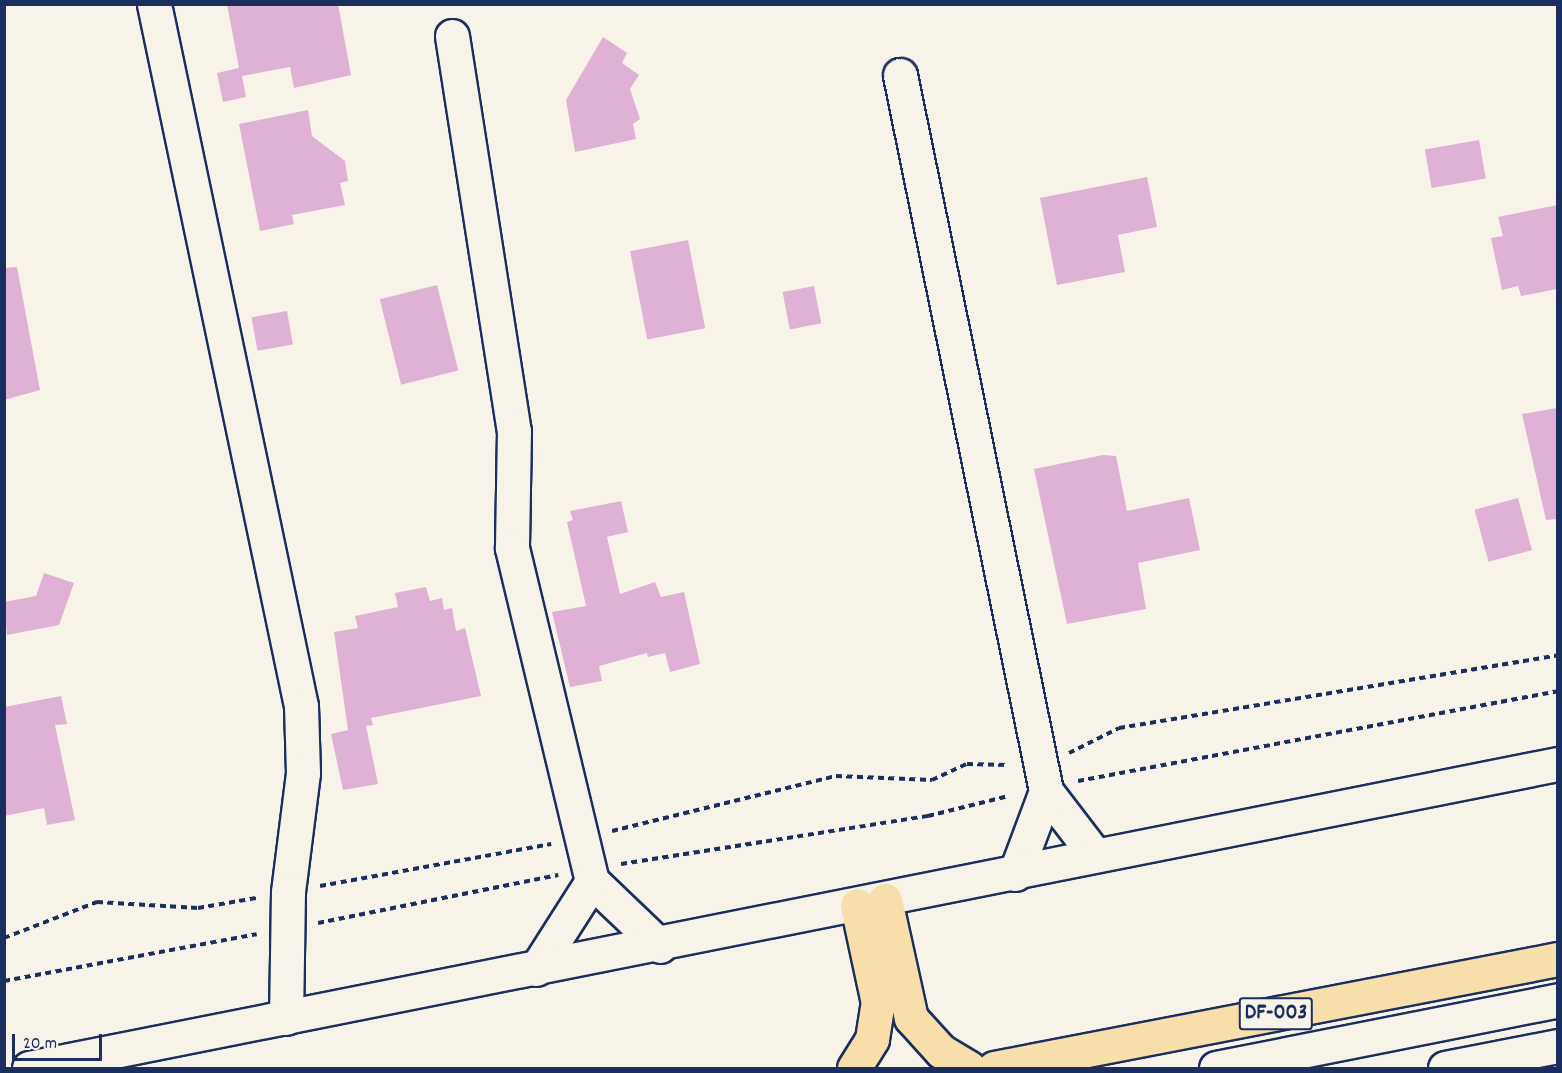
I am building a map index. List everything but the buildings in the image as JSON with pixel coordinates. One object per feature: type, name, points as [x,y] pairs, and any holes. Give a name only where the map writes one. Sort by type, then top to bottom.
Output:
[{"type":"highway","points":[[854,1068],[872,1039],[878,1002],[871,902]]},
{"type":"highway","points":[[871,902],[911,1017],[941,1051],[969,1068]]},
{"type":"highway","name":"DF-003","points":[[994,1068],[1557,959]]},
{"type":"street","points":[[154,4],[301,706],[303,773],[288,892],[286,1018]]},
{"type":"street","points":[[452,36],[514,430],[512,548],[587,863],[660,946]]},
{"type":"street","points":[[900,75],[1044,782],[1095,855]]},
{"type":"street","points":[[29,1068],[660,946],[1015,874],[1095,855],[1557,764]]},
{"type":"street","points":[[1015,874],[1044,782]]},
{"type":"street","points":[[536,969],[587,863]]},
{"type":"street","points":[[1216,1068],[1557,1000]]},
{"type":"street","points":[[1445,1068],[1557,1046]]},
{"type":"path","points":[[4,981],[288,928],[587,863],[836,776],[932,780],[967,764],[1044,782],[1119,728],[1557,655]]},
{"type":"path","points":[[4,938],[97,902],[198,908],[288,892],[587,863],[928,816],[1044,782],[1557,691]]}]
